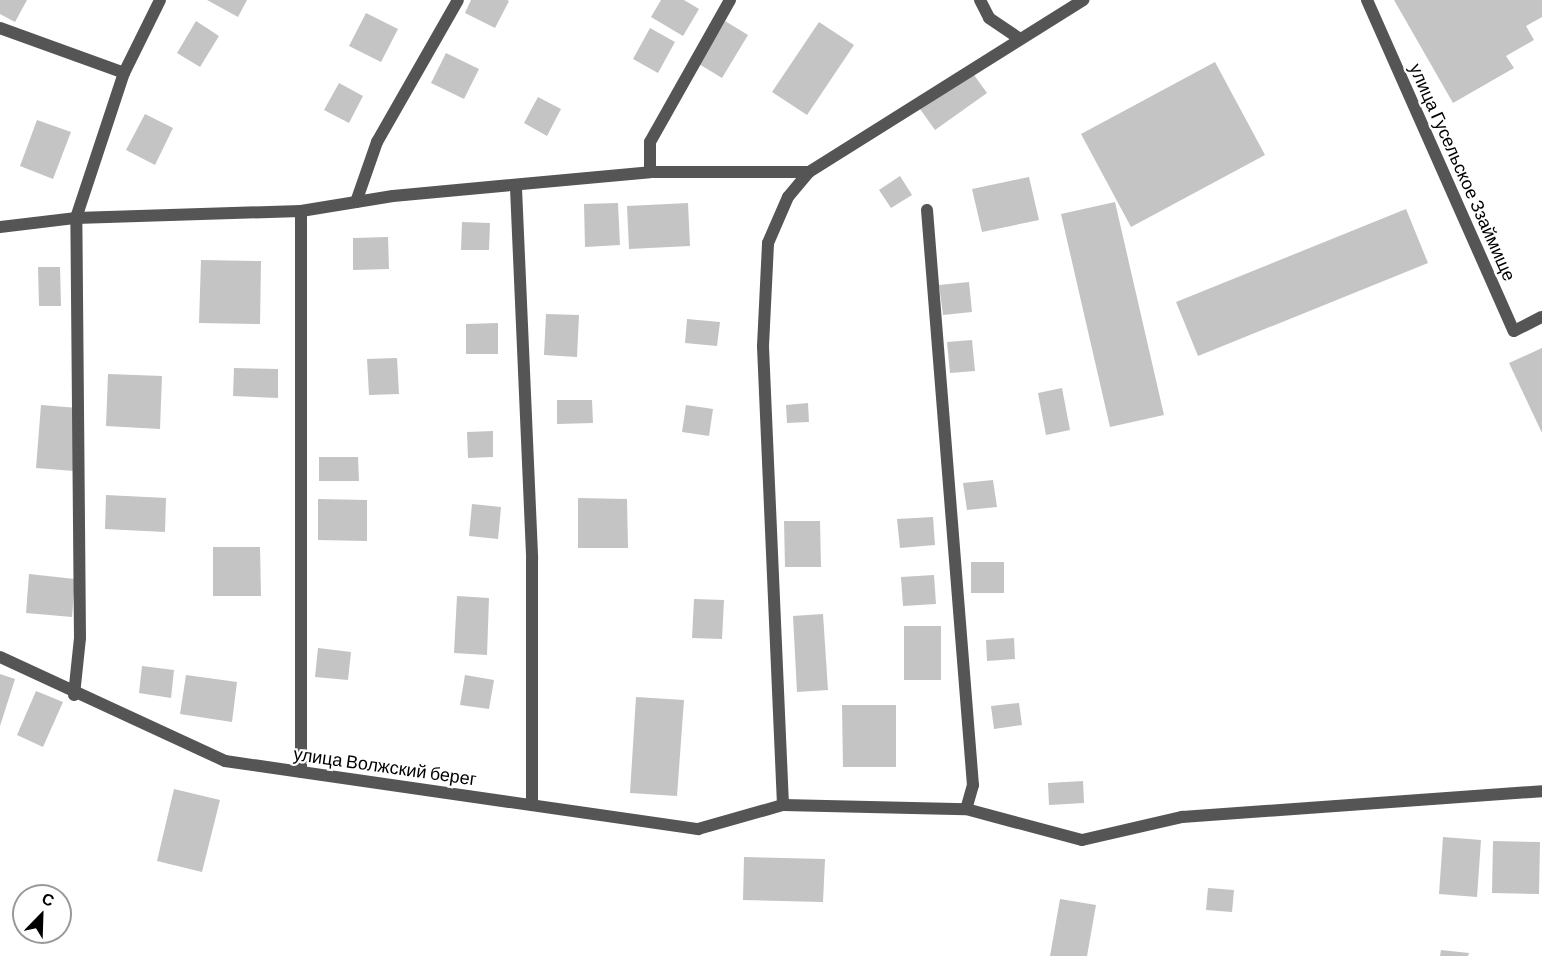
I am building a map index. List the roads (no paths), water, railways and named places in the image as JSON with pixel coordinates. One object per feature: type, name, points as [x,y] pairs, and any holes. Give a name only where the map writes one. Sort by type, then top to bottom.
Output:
[{"type":"street","points":[[74,695],[80,638],[76,218],[124,73],[160,0]]},
{"type":"street","points":[[356,202],[376,142],[458,0]]},
{"type":"street","points":[[650,172],[650,142],[730,0]]},
{"type":"street","points":[[980,0],[989,18],[1020,39]]},
{"type":"street","points":[[783,805],[763,346],[768,243],[788,196],[809,172],[1083,0]]},
{"type":"street","name":"улица Гусельское Ззаймище","points":[[1366,0],[1514,331],[1542,317]]},
{"type":"street","points":[[0,28],[124,73]]},
{"type":"street","points":[[0,227],[76,218],[301,211],[356,202],[516,189],[650,172],[809,172]]},
{"type":"street","points":[[516,189],[532,559],[532,805]]},
{"type":"street","points":[[927,210],[973,785],[966,809]]},
{"type":"street","points":[[301,211],[301,772]]},
{"type":"street","name":"улица Волжский берег","points":[[0,657],[74,695],[225,761],[698,829],[783,805],[966,809],[1082,840],[1182,817],[1542,790]]}]
